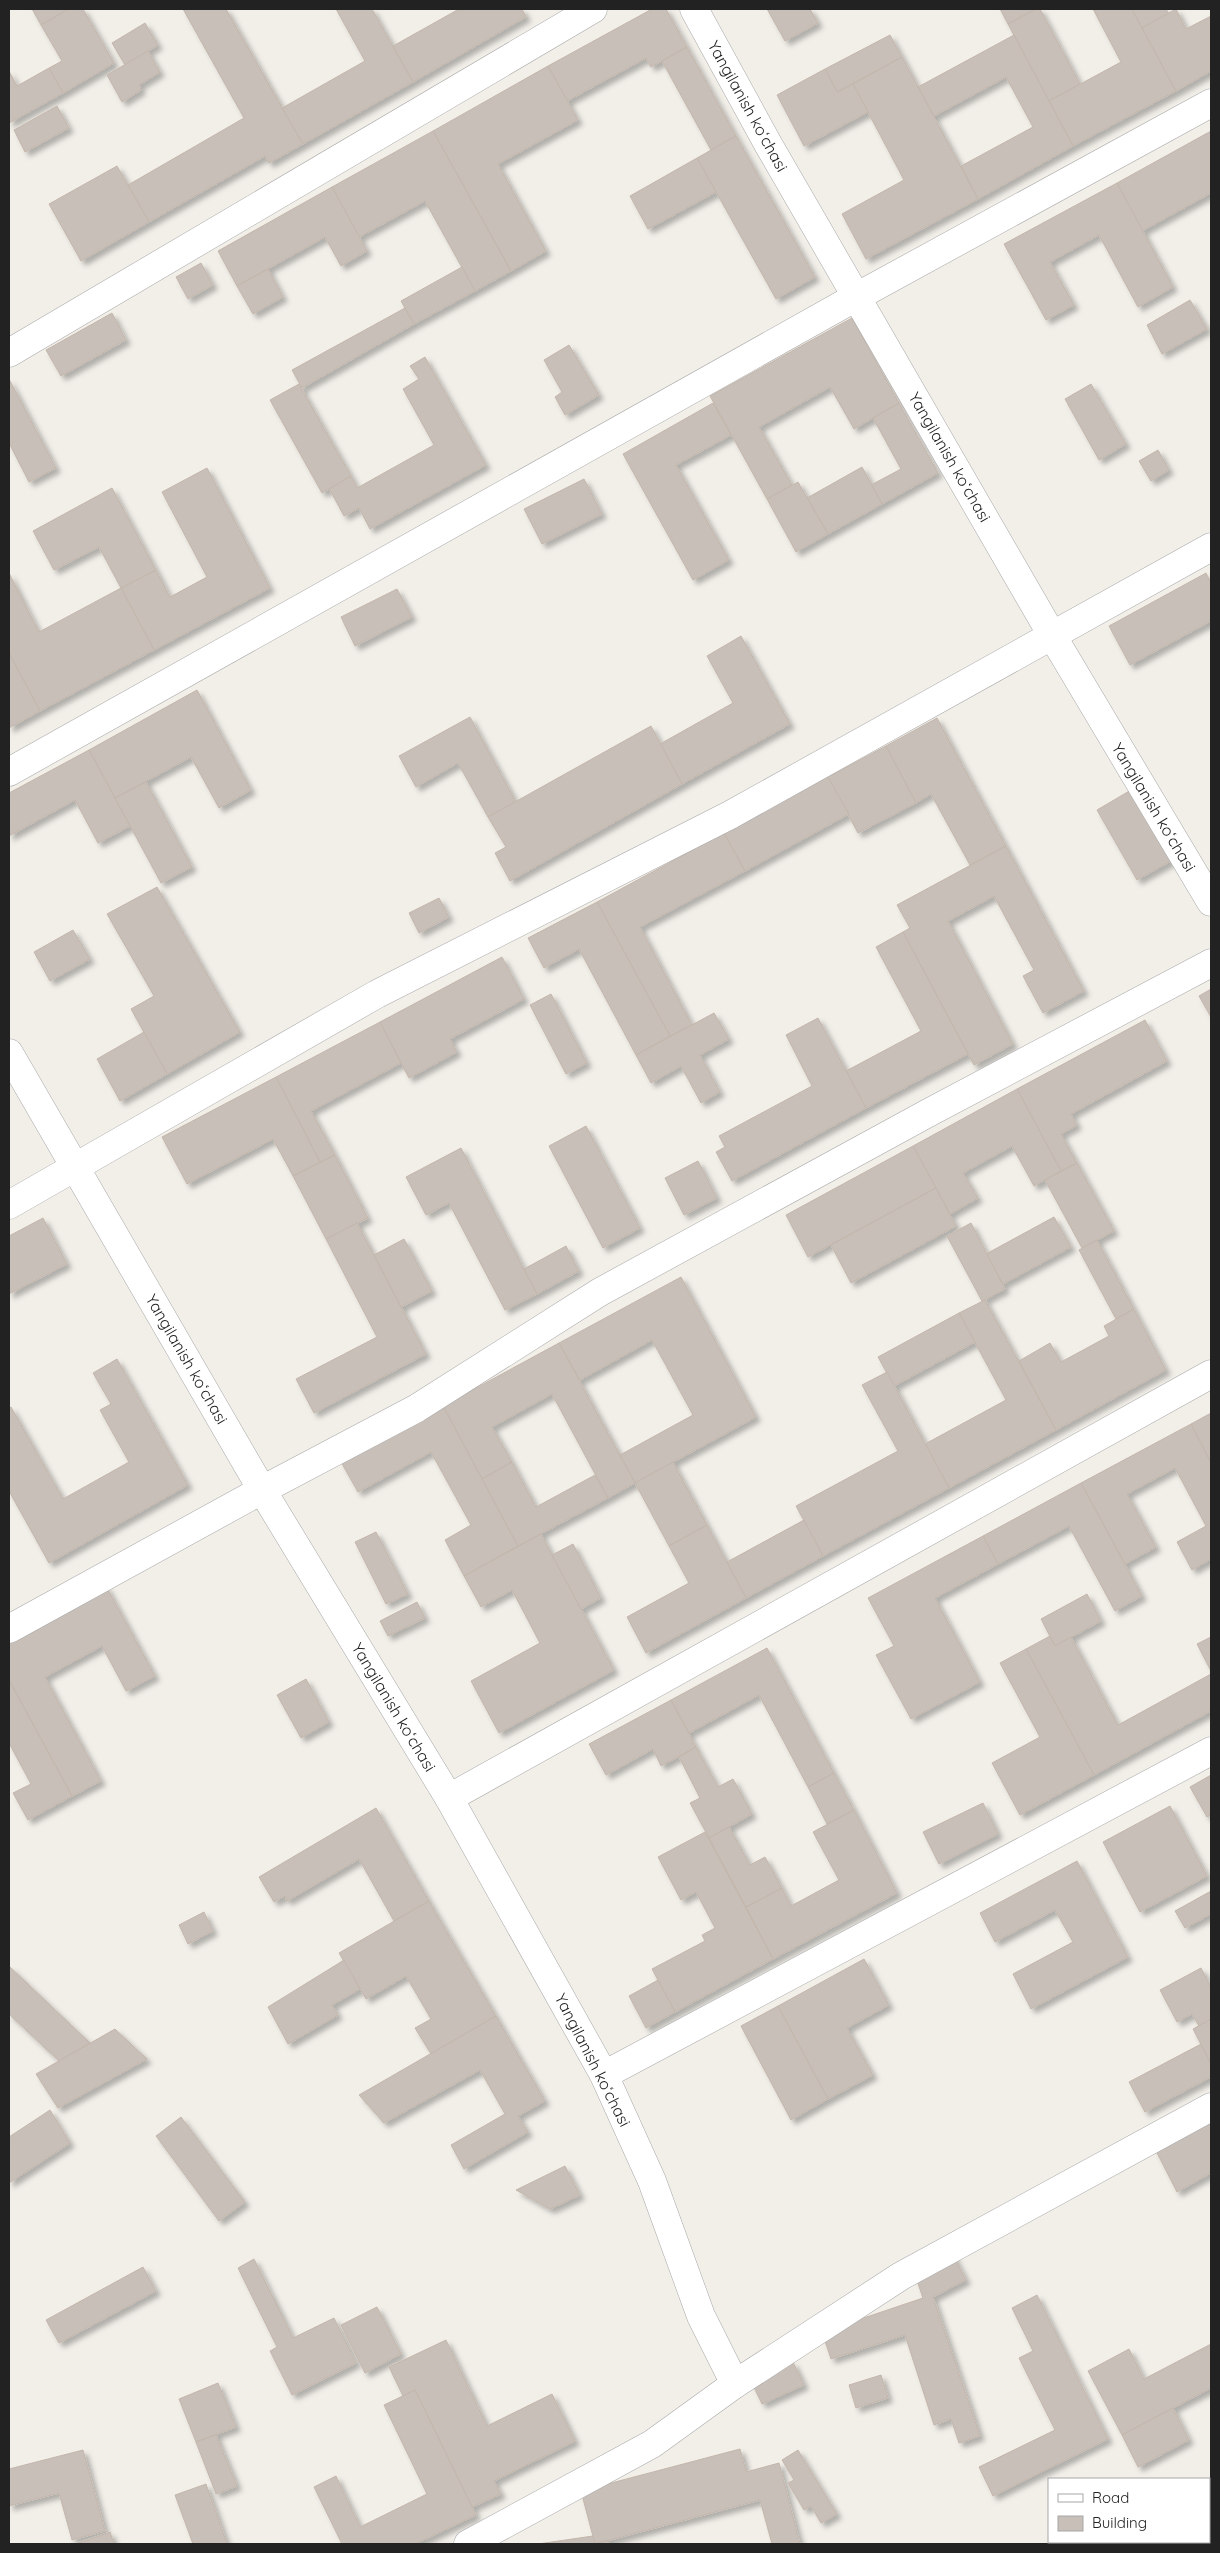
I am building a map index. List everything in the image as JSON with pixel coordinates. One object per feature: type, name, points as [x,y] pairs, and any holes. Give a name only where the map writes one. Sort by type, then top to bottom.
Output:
[{"type":"street","points":[[9,353],[593,9]]},
{"type":"street","name":"Yangilanish koʻchasi","points":[[694,9],[768,144],[858,296],[1053,637],[1211,902]]},
{"type":"street","points":[[9,772],[858,296],[1211,103]]},
{"type":"street","points":[[9,1205],[377,994],[730,815],[1053,637],[1211,547]]},
{"type":"street","points":[[9,1630],[262,1490],[417,1408],[600,1292],[930,1112],[1211,963]]},
{"type":"street","name":"Yangilanish koʻchasi","points":[[9,1053],[262,1490],[449,1798],[604,2075],[652,2181],[701,2316],[735,2384]]},
{"type":"street","points":[[449,1798],[1211,1374]]},
{"type":"street","points":[[604,2075],[1211,1751]]},
{"type":"street","points":[[468,2544],[652,2444],[735,2384],[901,2276],[1211,2107]]},
{"type":"building","points":[[32,9],[69,9],[41,25]]},
{"type":"building","points":[[69,9],[83,9],[114,63],[63,93],[49,68],[62,61],[41,25]]},
{"type":"building","points":[[183,9],[226,9],[303,144],[269,163],[265,156],[149,222],[128,185],[244,118]]},
{"type":"building","points":[[336,9],[372,9],[413,82],[303,144],[282,108],[365,61]]},
{"type":"building","points":[[459,9],[522,9],[526,17],[413,82],[393,46]]},
{"type":"building","points":[[652,9],[666,9],[687,47],[651,67],[646,58],[567,101],[548,66]]},
{"type":"building","points":[[767,9],[810,9],[818,23],[785,41]]},
{"type":"building","points":[[1000,9],[1036,9],[1008,24]]},
{"type":"building","points":[[1036,9],[1040,9],[1080,84],[1049,101],[1008,24]]},
{"type":"building","points":[[1093,9],[1132,9],[1176,91],[1073,146],[1049,101],[1121,62]]},
{"type":"building","points":[[1132,9],[1166,9],[1169,14],[1142,28]]},
{"type":"building","points":[[1176,9],[1186,29],[1211,16],[1211,71],[1176,91],[1142,28]]},
{"type":"building","points":[[145,23],[158,45],[125,65],[112,43]]},
{"type":"building","points":[[890,35],[902,57],[837,92],[825,69]]},
{"type":"building","points":[[1014,35],[1073,146],[978,199],[961,166],[1033,127],[1006,77],[934,116],[918,87]]},
{"type":"building","points":[[687,47],[736,136],[711,150],[662,61]]},
{"type":"building","points":[[148,51],[160,72],[139,85],[141,90],[122,102],[107,75]]},
{"type":"building","points":[[902,57],[978,199],[866,259],[842,214],[904,180],[853,84]]},
{"type":"building","points":[[548,66],[578,120],[498,164],[546,251],[511,271],[433,131]]},
{"type":"building","points":[[49,68],[63,93],[9,123],[9,71],[17,86]]},
{"type":"building","points":[[825,69],[837,92],[853,84],[868,112],[804,146],[777,95]]},
{"type":"building","points":[[57,106],[69,128],[25,152],[14,130]]},
{"type":"building","points":[[433,131],[511,271],[475,291],[425,201],[359,237],[332,187]]},
{"type":"building","points":[[1211,131],[1211,193],[1142,231],[1117,183]]},
{"type":"building","points":[[736,136],[815,277],[776,299],[697,158]]},
{"type":"building","points":[[697,158],[716,192],[648,229],[630,196]]},
{"type":"building","points":[[117,166],[149,222],[81,261],[49,204]]},
{"type":"building","points":[[1117,183],[1173,287],[1138,307],[1099,235],[1050,262],[1074,305],[1046,320],[1004,244]]},
{"type":"building","points":[[332,187],[367,251],[341,266],[325,237],[237,286],[218,251]]},
{"type":"building","points":[[201,263],[213,285],[188,299],[176,277]]},
{"type":"building","points":[[462,267],[475,291],[414,324],[401,301]]},
{"type":"building","points":[[268,269],[283,297],[253,314],[237,286]]},
{"type":"building","points":[[1190,300],[1207,329],[1162,354],[1147,325]]},
{"type":"building","points":[[405,308],[414,324],[302,388],[292,370]]},
{"type":"building","points":[[112,313],[126,340],[61,376],[46,350]]},
{"type":"building","points":[[852,318],[899,403],[854,429],[830,387],[759,427],[792,485],[767,499],[710,396]]},
{"type":"building","points":[[569,345],[599,395],[565,415],[555,397],[562,392],[544,360]]},
{"type":"building","points":[[425,357],[486,465],[370,529],[359,508],[344,516],[329,488],[351,476],[357,488],[434,445],[403,389],[419,379],[410,366]]},
{"type":"building","points":[[9,379],[56,468],[29,482],[9,443]]},
{"type":"building","points":[[299,384],[351,476],[322,493],[270,400]]},
{"type":"building","points":[[1091,384],[1126,444],[1099,460],[1065,399]]},
{"type":"building","points":[[713,403],[731,435],[676,465],[729,560],[693,580],[623,454]]},
{"type":"building","points":[[899,403],[938,473],[882,504],[871,485],[901,469],[873,418]]},
{"type":"building","points":[[1158,450],[1169,470],[1151,481],[1139,461]]},
{"type":"building","points":[[862,467],[882,504],[828,534],[807,498]]},
{"type":"building","points":[[207,468],[270,588],[154,650],[121,588],[156,570],[170,597],[207,577],[162,492]]},
{"type":"building","points":[[584,479],[602,514],[542,544],[524,509]]},
{"type":"building","points":[[798,482],[828,534],[796,552],[767,499]]},
{"type":"building","points":[[112,488],[156,570],[121,588],[99,547],[54,570],[33,531]]},
{"type":"building","points":[[9,573],[39,632],[121,588],[154,650],[40,711],[9,653]]},
{"type":"building","points":[[1206,573],[1211,583],[1211,621],[1130,665],[1109,626]]},
{"type":"building","points":[[397,589],[412,617],[355,646],[341,617]]},
{"type":"building","points":[[741,636],[790,724],[682,784],[660,744],[733,703],[707,656]]},
{"type":"building","points":[[9,653],[40,711],[9,728]]},
{"type":"building","points":[[197,690],[251,790],[219,808],[191,757],[115,798],[89,750]]},
{"type":"building","points":[[470,717],[516,802],[488,817],[458,763],[416,787],[399,756]]},
{"type":"building","points":[[937,718],[1006,846],[970,865],[931,794],[916,803],[886,746]]},
{"type":"building","points":[[651,726],[682,784],[510,881],[495,853],[506,847],[488,817]]},
{"type":"building","points":[[886,746],[916,803],[858,833],[828,777]]},
{"type":"building","points":[[89,750],[130,826],[98,843],[75,800],[9,836],[9,793]]},
{"type":"building","points":[[828,777],[849,814],[745,871],[724,833]]},
{"type":"building","points":[[146,782],[192,867],[161,883],[115,798]]},
{"type":"building","points":[[1131,790],[1171,861],[1137,880],[1097,810]]},
{"type":"building","points":[[724,833],[745,871],[640,927],[692,1025],[670,1036],[597,902]]},
{"type":"building","points":[[1006,846],[1084,991],[1043,1013],[1023,976],[1034,970],[994,896],[948,921],[1013,1044],[974,1065],[903,932],[910,928],[897,905]]},
{"type":"building","points":[[157,887],[240,1032],[167,1074],[131,1009],[154,996],[107,914]]},
{"type":"building","points":[[439,898],[449,917],[419,933],[409,913]]},
{"type":"building","points":[[597,902],[670,1036],[636,1055],[579,949],[544,968],[528,938]]},
{"type":"building","points":[[73,930],[90,959],[50,981],[34,952]]},
{"type":"building","points":[[903,932],[968,1054],[866,1108],[846,1071],[921,1031],[876,947]]},
{"type":"building","points":[[502,957],[524,999],[450,1039],[457,1052],[409,1078],[380,1022]]},
{"type":"building","points":[[1211,989],[1211,1017],[1199,996]]},
{"type":"building","points":[[551,994],[587,1063],[566,1074],[530,1005]]},
{"type":"building","points":[[714,1013],[729,1039],[700,1055],[720,1092],[701,1103],[681,1066],[651,1083],[636,1055]]},
{"type":"building","points":[[818,1018],[866,1108],[732,1181],[716,1152],[725,1147],[719,1136],[812,1086],[786,1035]]},
{"type":"building","points":[[1145,1020],[1167,1061],[1071,1114],[1077,1125],[1061,1134],[1077,1163],[1061,1171],[1017,1089]]},
{"type":"building","points":[[380,1022],[401,1063],[311,1111],[335,1155],[320,1162],[276,1077]]},
{"type":"building","points":[[144,1032],[167,1074],[120,1101],[97,1059]]},
{"type":"building","points":[[276,1077],[320,1162],[293,1176],[273,1139],[187,1184],[162,1137]]},
{"type":"building","points":[[1017,1089],[1061,1171],[1034,1186],[1012,1146],[963,1173],[978,1198],[950,1214],[913,1146]]},
{"type":"building","points":[[586,1126],[640,1228],[603,1248],[549,1146]]},
{"type":"building","points":[[913,1146],[936,1188],[808,1257],[786,1215]]},
{"type":"building","points":[[461,1148],[537,1294],[505,1310],[449,1203],[426,1215],[406,1177]]},
{"type":"building","points":[[335,1155],[368,1218],[326,1239],[293,1176]]},
{"type":"building","points":[[698,1161],[717,1198],[684,1215],[665,1178]]},
{"type":"building","points":[[1077,1163],[1114,1231],[1082,1248],[1045,1180]]},
{"type":"building","points":[[936,1188],[956,1226],[851,1283],[831,1245]]},
{"type":"building","points":[[1054,1217],[1071,1247],[1003,1284],[986,1254]]},
{"type":"building","points":[[43,1218],[67,1264],[9,1294],[9,1236]]},
{"type":"building","points":[[357,1223],[426,1354],[314,1413],[296,1379],[377,1337],[326,1239]]},
{"type":"building","points":[[971,1223],[1005,1289],[982,1301],[947,1236]]},
{"type":"building","points":[[404,1239],[432,1291],[401,1307],[374,1255]]},
{"type":"building","points":[[1097,1240],[1134,1309],[1116,1319],[1079,1250]]},
{"type":"building","points":[[566,1246],[579,1271],[537,1294],[524,1269]]},
{"type":"building","points":[[681,1277],[756,1417],[635,1483],[620,1455],[693,1415],[652,1340],[580,1380],[559,1343]]},
{"type":"building","points":[[985,1300],[1056,1430],[949,1488],[925,1444],[1006,1400],[959,1313]]},
{"type":"building","points":[[1134,1309],[1166,1370],[1056,1430],[1019,1361],[1050,1343],[1061,1362],[1109,1336],[1104,1326]]},
{"type":"building","points":[[959,1313],[975,1342],[894,1386],[878,1357]]},
{"type":"building","points":[[559,1343],[635,1483],[608,1498],[552,1394],[492,1427],[512,1462],[482,1479],[443,1406]]},
{"type":"building","points":[[117,1359],[188,1485],[49,1563],[9,1491],[9,1408],[11,1407],[63,1499],[129,1462],[100,1410],[111,1404],[93,1373]]},
{"type":"building","points":[[887,1372],[949,1488],[823,1556],[796,1506],[898,1451],[862,1385]]},
{"type":"building","points":[[443,1406],[518,1546],[464,1576],[445,1540],[471,1525],[431,1452],[358,1492],[341,1462]]},
{"type":"building","points":[[1211,1413],[1211,1463],[1191,1424]]},
{"type":"building","points":[[1191,1424],[1211,1463],[1211,1559],[1192,1570],[1177,1542],[1206,1526],[1175,1468],[1127,1494],[1156,1547],[1125,1564],[1081,1483]]},
{"type":"building","points":[[512,1462],[536,1507],[595,1475],[608,1498],[518,1546],[482,1479]]},
{"type":"building","points":[[673,1462],[707,1525],[669,1546],[635,1483]]},
{"type":"building","points":[[1081,1483],[1142,1596],[1115,1611],[1069,1526],[998,1564],[983,1536]]},
{"type":"building","points":[[804,1520],[823,1556],[746,1598],[727,1562]]},
{"type":"building","points":[[707,1525],[746,1598],[646,1653],[627,1617],[689,1583],[669,1546]]},
{"type":"building","points":[[376,1532],[408,1594],[386,1604],[355,1542]]},
{"type":"building","points":[[541,1534],[614,1670],[499,1733],[471,1681],[540,1643],[512,1590],[481,1607],[464,1576]]},
{"type":"building","points":[[983,1536],[998,1564],[935,1598],[980,1682],[911,1719],[876,1655],[894,1646],[868,1598]]},
{"type":"building","points":[[573,1544],[601,1598],[581,1609],[552,1555]]},
{"type":"building","points":[[106,1586],[155,1676],[126,1691],[102,1646],[45,1677],[101,1781],[72,1796],[9,1680],[9,1639]]},
{"type":"building","points":[[1087,1594],[1101,1621],[1055,1646],[1041,1619]]},
{"type":"building","points":[[417,1602],[425,1618],[388,1636],[380,1621]]},
{"type":"building","points":[[1050,1636],[1055,1646],[1071,1637],[1118,1725],[1211,1674],[1211,1711],[1094,1775],[1026,1649]]},
{"type":"building","points":[[1211,1637],[1211,1671],[1197,1644]]},
{"type":"building","points":[[767,1648],[834,1773],[808,1787],[759,1695],[689,1733],[671,1700]]},
{"type":"building","points":[[1026,1649],[1094,1775],[1020,1815],[992,1763],[1040,1737],[1000,1663]]},
{"type":"building","points":[[306,1679],[329,1722],[301,1738],[277,1695]]},
{"type":"building","points":[[9,1680],[72,1796],[28,1820],[13,1793],[31,1784],[9,1743]]},
{"type":"building","points":[[671,1700],[696,1747],[661,1766],[653,1749],[606,1775],[589,1744]]},
{"type":"building","points":[[696,1747],[718,1787],[733,1779],[752,1814],[709,1838],[690,1803],[700,1798],[679,1757]]},
{"type":"building","points":[[834,1773],[854,1810],[827,1824],[808,1787]]},
{"type":"building","points":[[1211,1775],[1211,1815],[1207,1817],[1190,1787]]},
{"type":"building","points":[[983,1803],[998,1834],[939,1864],[923,1832]]},
{"type":"building","points":[[1170,1806],[1207,1876],[1140,1912],[1103,1842]]},
{"type":"building","points":[[376,1808],[429,1901],[394,1921],[359,1859],[287,1901],[285,1896],[274,1902],[259,1877]]},
{"type":"building","points":[[854,1810],[897,1893],[773,1959],[746,1907],[782,1888],[791,1906],[839,1880],[813,1832]]},
{"type":"building","points":[[729,1827],[750,1865],[765,1857],[782,1888],[746,1907],[709,1838]]},
{"type":"building","points":[[705,1832],[773,1959],[675,2012],[652,1969],[705,1941],[702,1935],[715,1928],[696,1892],[681,1900],[658,1857]]},
{"type":"building","points":[[1077,1861],[1128,1957],[1031,2009],[1013,1974],[1073,1942],[1055,1910],[995,1942],[980,1913]]},
{"type":"building","points":[[1211,1891],[1211,1914],[1185,1928],[1175,1911]]},
{"type":"building","points":[[429,1901],[496,2016],[431,2054],[415,2028],[431,2019],[406,1976],[366,1999],[339,1953]]},
{"type":"building","points":[[204,1912],[213,1931],[188,1944],[179,1925]]},
{"type":"building","points":[[864,1959],[889,2005],[847,2028],[873,2075],[828,2099],[778,2006]]},
{"type":"building","points":[[344,1960],[360,1989],[332,2005],[338,2015],[288,2044],[268,2007]]},
{"type":"building","points":[[9,1966],[90,2043],[59,2061],[9,2014]]},
{"type":"building","points":[[1201,1968],[1211,1987],[1211,2019],[1199,2026],[1192,2014],[1177,2022],[1160,1990]]},
{"type":"building","points":[[658,1980],[675,2012],[646,2028],[629,1996]]},
{"type":"building","points":[[778,2006],[828,2099],[791,2120],[741,2026]]},
{"type":"building","points":[[496,2016],[545,2101],[518,2116],[528,2132],[464,2169],[451,2145],[505,2114],[480,2070],[384,2123],[359,2095]]},
{"type":"building","points":[[1211,2019],[1211,2064],[1193,2029]]},
{"type":"building","points":[[115,2029],[147,2059],[58,2108],[36,2074]]},
{"type":"building","points":[[1201,2044],[1211,2064],[1211,2077],[1145,2112],[1129,2082]]},
{"type":"building","points":[[50,2110],[70,2143],[9,2183],[9,2137]]},
{"type":"building","points":[[181,2117],[245,2202],[219,2221],[156,2136]]},
{"type":"building","points":[[1211,2117],[1211,2173],[1177,2192],[1154,2147]]},
{"type":"building","points":[[565,2166],[580,2195],[550,2209],[516,2190]]},
{"type":"building","points":[[952,2253],[966,2280],[933,2297],[980,2436],[959,2443],[951,2419],[934,2425],[905,2335],[831,2359],[822,2332],[923,2298],[914,2272]]},
{"type":"building","points":[[254,2259],[293,2338],[334,2318],[356,2363],[292,2395],[270,2351],[277,2347],[238,2268]]},
{"type":"building","points":[[143,2267],[156,2291],[59,2343],[46,2320]]},
{"type":"building","points":[[1037,2295],[1108,2439],[993,2496],[979,2467],[1055,2430],[1019,2358],[1033,2351],[1012,2308]]},
{"type":"building","points":[[377,2307],[401,2354],[365,2373],[341,2325]]},
{"type":"building","points":[[446,2340],[487,2426],[552,2394],[575,2441],[494,2481],[501,2494],[472,2507],[415,2390],[403,2396],[389,2367]]},
{"type":"building","points":[[1211,2344],[1211,2388],[1122,2435],[1088,2371],[1129,2349],[1144,2379]]},
{"type":"building","points":[[793,2362],[804,2385],[762,2404],[751,2381]]},
{"type":"building","points":[[881,2375],[888,2398],[856,2408],[849,2385]]},
{"type":"building","points":[[218,2383],[236,2427],[196,2442],[179,2399]]},
{"type":"building","points":[[415,2390],[476,2515],[415,2544],[342,2544],[314,2487],[336,2476],[360,2527],[427,2494],[384,2405]]},
{"type":"building","points":[[1173,2408],[1189,2440],[1138,2467],[1122,2435]]},
{"type":"building","points":[[216,2435],[237,2486],[216,2494],[196,2442]]},
{"type":"building","points":[[740,2449],[746,2472],[779,2463],[800,2544],[772,2544],[760,2500],[595,2544],[581,2491]]},
{"type":"building","points":[[83,2450],[105,2531],[72,2540],[59,2493],[9,2506],[9,2469]]},
{"type":"building","points":[[798,2450],[837,2514],[821,2523],[811,2506],[804,2510],[788,2483],[794,2480],[782,2460]]},
{"type":"building","points":[[206,2484],[227,2544],[193,2544],[175,2495]]},
{"type":"building","points":[[110,2532],[114,2544],[78,2543]]},
{"type":"building","points":[[593,2536],[595,2544],[538,2544]]},
{"type":"building","points":[[608,2540],[609,2544],[595,2544]]}]
